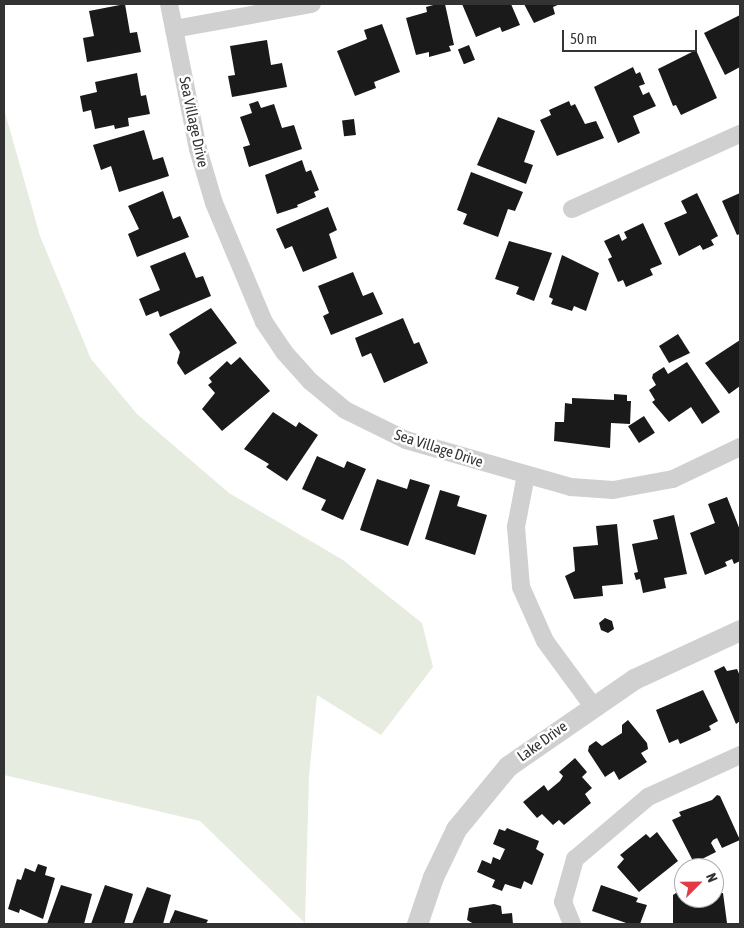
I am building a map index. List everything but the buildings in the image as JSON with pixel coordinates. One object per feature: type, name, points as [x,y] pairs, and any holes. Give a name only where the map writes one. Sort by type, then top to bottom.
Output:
[{"type":"street","name":"Sea Village Drive","points":[[169,4],[198,149],[214,203],[264,322],[284,352],[310,381],[345,410],[406,440],[571,487],[613,490],[673,479],[740,447]]},
{"type":"street","points":[[174,28],[312,4]]},
{"type":"street","points":[[572,209],[740,134]]},
{"type":"street","points":[[526,475],[516,527],[521,587],[545,641],[592,705]]},
{"type":"street","name":"Lake Drive","points":[[417,924],[433,877],[456,829],[508,766],[592,705],[634,679],[740,630]]},
{"type":"street","points":[[572,924],[563,902],[575,859],[648,797],[740,755]]},
{"type":"shaded area","points":[[4,109],[40,236],[91,359],[137,414],[229,493],[343,560],[422,623],[433,667],[381,735],[317,695],[309,776],[305,923],[200,821],[4,775]]}]
